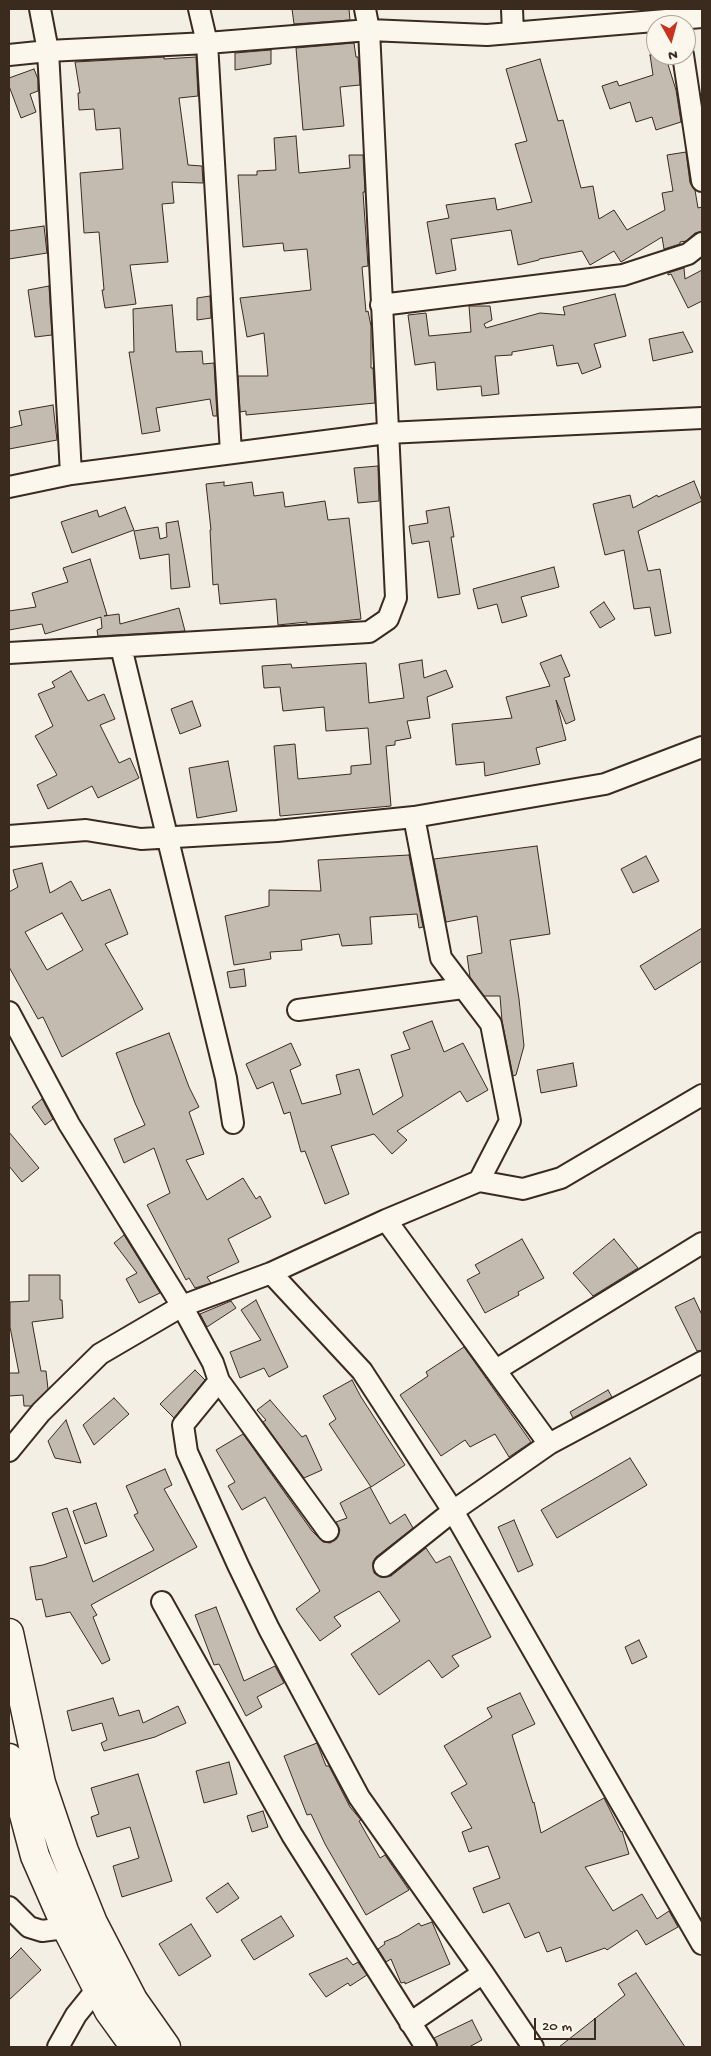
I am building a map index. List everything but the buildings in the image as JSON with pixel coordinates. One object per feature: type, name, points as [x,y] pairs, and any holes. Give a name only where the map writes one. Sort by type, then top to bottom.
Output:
[{"type":"main road","points":[[9,1633],[41,1783],[64,1851],[93,1923],[119,1973],[134,2000],[166,2047]]},
{"type":"main road","points":[[9,1758],[34,1856],[66,1929],[97,1989],[109,2011],[135,2047]]},
{"type":"street","points":[[40,9],[48,51],[71,474]]},
{"type":"street","points":[[199,9],[207,43],[231,453]]},
{"type":"street","points":[[9,653],[369,632],[388,619],[396,598],[369,30],[365,9]]},
{"type":"street","points":[[512,9],[513,33]]},
{"type":"street","points":[[9,55],[48,51],[207,43],[369,30],[487,35],[646,21]]},
{"type":"street","points":[[685,65],[702,181]]},
{"type":"street","points":[[381,305],[623,275],[688,254],[702,243]]},
{"type":"street","points":[[9,487],[71,474],[387,433],[702,418]]},
{"type":"street","points":[[121,647],[226,1078],[233,1122]]},
{"type":"street","points":[[9,836],[86,830],[141,839],[169,838],[276,831],[414,817],[605,784],[702,747]]},
{"type":"street","points":[[414,817],[441,958],[491,1024],[510,1121],[479,1181]]},
{"type":"street","points":[[298,1010],[463,988]]},
{"type":"street","points":[[9,1012],[69,1124],[182,1306],[213,1363],[219,1382],[328,1531]]},
{"type":"street","points":[[9,1451],[41,1412],[100,1354],[182,1306],[271,1273],[386,1220],[479,1181],[523,1190],[561,1178],[702,1095]]},
{"type":"street","points":[[386,1220],[549,1444]]},
{"type":"street","points":[[496,1370],[702,1243]]},
{"type":"street","points":[[271,1273],[362,1371],[453,1511],[702,1944]]},
{"type":"street","points":[[384,1566],[453,1511],[549,1444],[702,1362]]},
{"type":"street","points":[[219,1382],[183,1425],[187,1452],[238,1565],[269,1629],[358,1797],[533,2047]]},
{"type":"street","points":[[162,1602],[292,1835],[426,2047]]},
{"type":"street","points":[[9,1907],[29,1927],[42,1931],[66,1929],[93,1923]]},
{"type":"street","points":[[58,2047],[76,2015],[97,1989],[119,1973]]},
{"type":"street","points":[[410,2023],[483,1973]]}]
